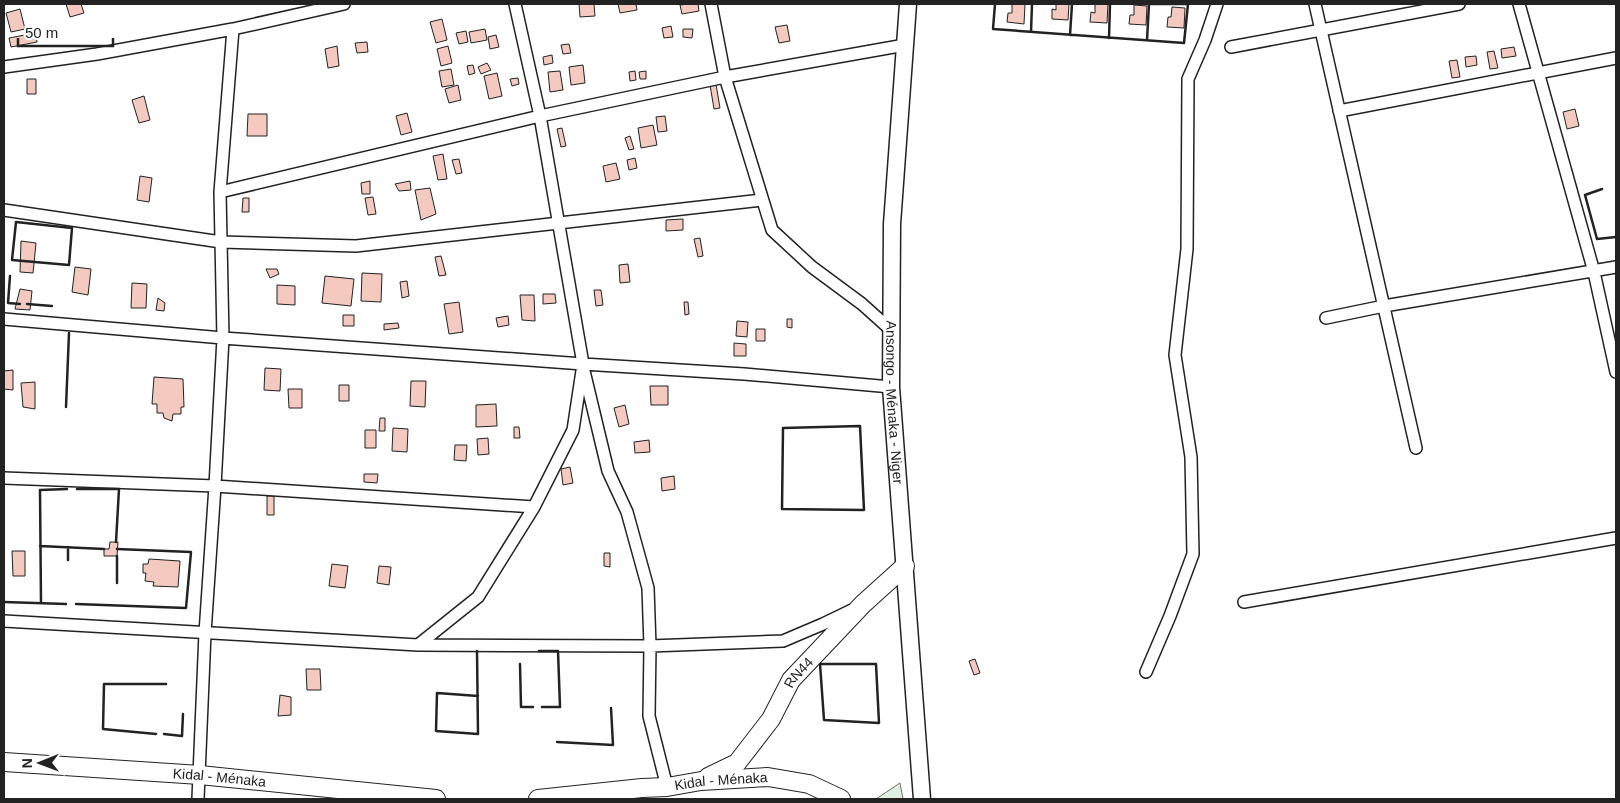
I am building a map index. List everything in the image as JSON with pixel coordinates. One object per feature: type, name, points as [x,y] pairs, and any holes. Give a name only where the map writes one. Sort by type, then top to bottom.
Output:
[{"type":"main road","name":"Ansongo - Ménaka - Niger","points":[[908,4],[892,224],[891,387],[922,799]]},
{"type":"main road","name":"RN44","points":[[701,781],[737,762],[771,719],[791,680],[863,604],[905,566]]},
{"type":"main road","name":"Kidal - Ménaka","points":[[4,762],[200,775],[436,799]]},
{"type":"main road","name":"Kidal - Ménaka","points":[[538,799],[701,781],[768,777],[809,784],[841,799]]},
{"type":"street","points":[[4,67],[97,54],[233,29],[290,10],[344,4]]},
{"type":"street","points":[[515,4],[540,116],[583,364],[608,471],[627,512],[648,588],[650,716],[667,786]]},
{"type":"street","points":[[711,4],[725,77],[772,230],[812,267],[862,304],[892,331]]},
{"type":"street","points":[[1146,672],[1170,616],[1192,554],[1191,457],[1175,355],[1187,249],[1188,80],[1206,40],[1216,4]]},
{"type":"street","points":[[1315,4],[1416,448]]},
{"type":"street","points":[[1231,47],[1459,4]]},
{"type":"street","points":[[1518,4],[1594,272],[1616,372]]},
{"type":"street","points":[[198,799],[205,634],[223,338],[220,192],[233,29]]},
{"type":"street","points":[[220,192],[540,116],[725,77],[905,45]]},
{"type":"street","points":[[1339,111],[1616,58]]},
{"type":"street","points":[[4,210],[221,242],[356,246],[762,200]]},
{"type":"street","points":[[1326,318],[1384,306],[1616,268]]},
{"type":"street","points":[[4,319],[223,338],[744,374],[891,387]]},
{"type":"street","points":[[418,645],[478,596],[534,508],[573,430],[583,364]]},
{"type":"street","points":[[4,478],[215,486],[534,508]]},
{"type":"street","points":[[1244,602],[1616,538]]},
{"type":"street","points":[[4,621],[418,645],[650,646],[783,641],[863,604]]},
{"type":"green space","points":[[900,783],[903,799],[876,799]]},
{"type":"building","points":[[66,4],[81,4],[84,13],[70,17]]},
{"type":"building","points":[[579,4],[594,4],[595,16],[580,17]]},
{"type":"building","points":[[618,4],[636,4],[637,10],[620,13]]},
{"type":"building","points":[[698,4],[699,11],[682,14],[680,5]]},
{"type":"building","points":[[1012,4],[1025,4],[1024,24],[1007,22],[1008,13],[1012,13]]},
{"type":"building","points":[[1056,4],[1069,4],[1068,20],[1052,19],[1052,9],[1056,10]]},
{"type":"building","points":[[1095,4],[1108,4],[1107,23],[1090,22],[1091,12],[1095,13]]},
{"type":"building","points":[[1134,5],[1147,6],[1146,25],[1129,24],[1130,15],[1134,15]]},
{"type":"building","points":[[1172,7],[1185,8],[1184,28],[1167,27]]},
{"type":"building","points":[[20,9],[25,29],[11,32],[6,13]]},
{"type":"building","points":[[442,19],[447,40],[436,43],[430,22]]},
{"type":"building","points":[[787,25],[790,41],[779,43],[775,27]]},
{"type":"building","points":[[671,26],[673,37],[664,38],[662,28]]},
{"type":"building","points":[[485,29],[487,40],[471,43],[469,32]]},
{"type":"building","points":[[683,29],[693,29],[692,38],[683,37]]},
{"type":"building","points":[[466,31],[468,42],[459,44],[456,33]]},
{"type":"building","points":[[36,33],[37,42],[11,47],[9,38]]},
{"type":"building","points":[[496,35],[499,47],[490,49],[488,37]]},
{"type":"building","points":[[367,42],[368,52],[357,53],[355,43]]},
{"type":"building","points":[[569,44],[571,53],[563,54],[561,45]]},
{"type":"building","points":[[337,46],[339,66],[328,68],[325,49]]},
{"type":"building","points":[[448,46],[452,63],[441,66],[437,49]]},
{"type":"building","points":[[1514,47],[1516,56],[1502,58],[1501,49]]},
{"type":"building","points":[[1494,51],[1498,68],[1490,69],[1487,52]]},
{"type":"building","points":[[552,55],[553,63],[544,65],[543,57]]},
{"type":"building","points":[[1476,56],[1477,65],[1466,67],[1465,57]]},
{"type":"building","points":[[1457,60],[1460,77],[1452,78],[1449,61]]},
{"type":"building","points":[[487,63],[491,70],[481,74],[478,67]]},
{"type":"building","points":[[473,65],[475,73],[469,75],[467,66]]},
{"type":"building","points":[[583,65],[585,83],[571,85],[569,67]]},
{"type":"building","points":[[451,69],[454,85],[442,87],[439,71]]},
{"type":"building","points":[[560,71],[563,90],[550,92],[548,72]]},
{"type":"building","points":[[635,71],[636,80],[630,81],[629,72]]},
{"type":"building","points":[[646,71],[646,79],[640,79],[639,72]]},
{"type":"building","points":[[497,73],[502,96],[489,99],[484,76]]},
{"type":"building","points":[[518,78],[519,84],[512,86],[510,79]]},
{"type":"building","points":[[27,79],[36,79],[36,94],[27,94]]},
{"type":"building","points":[[716,84],[720,108],[714,109],[710,85]]},
{"type":"building","points":[[458,85],[461,100],[449,103],[445,89]]},
{"type":"building","points":[[144,96],[150,120],[139,123],[132,100]]},
{"type":"building","points":[[1575,109],[1579,126],[1567,129],[1563,112]]},
{"type":"building","points":[[407,113],[412,132],[401,135],[396,116]]},
{"type":"building","points":[[248,114],[267,114],[267,136],[247,136]]},
{"type":"building","points":[[665,116],[667,131],[658,132],[656,117]]},
{"type":"building","points":[[653,125],[657,145],[641,148],[638,128]]},
{"type":"building","points":[[562,128],[566,146],[561,147],[557,129]]},
{"type":"building","points":[[630,136],[634,149],[629,150],[625,138]]},
{"type":"building","points":[[443,154],[447,179],[438,180],[433,156]]},
{"type":"building","points":[[635,158],[637,168],[629,170],[627,160]]},
{"type":"building","points":[[459,159],[462,173],[456,174],[452,160]]},
{"type":"building","points":[[616,163],[620,179],[606,182],[603,166]]},
{"type":"building","points":[[140,176],[152,178],[149,202],[137,200]]},
{"type":"building","points":[[370,181],[370,194],[362,194],[361,183]]},
{"type":"building","points":[[410,181],[411,190],[399,191],[395,184]]},
{"type":"building","points":[[430,188],[436,214],[421,220],[415,190]]},
{"type":"building","points":[[373,197],[376,214],[368,215],[365,198]]},
{"type":"building","points":[[243,198],[249,198],[249,212],[242,212]]},
{"type":"building","points":[[683,219],[683,230],[666,231],[666,220]]},
{"type":"building","points":[[700,238],[703,256],[698,257],[694,239]]},
{"type":"building","points":[[21,241],[36,243],[33,273],[20,272]]},
{"type":"building","points":[[441,256],[446,275],[439,276],[435,257]]},
{"type":"building","points":[[628,264],[630,282],[620,283],[619,265]]},
{"type":"building","points":[[75,267],[91,269],[88,295],[72,292]]},
{"type":"building","points":[[266,269],[277,269],[279,274],[270,278]]},
{"type":"building","points":[[362,273],[382,274],[381,302],[361,301]]},
{"type":"building","points":[[325,276],[354,279],[351,306],[322,303]]},
{"type":"building","points":[[407,281],[409,296],[402,298],[400,282]]},
{"type":"building","points":[[132,283],[147,284],[146,308],[131,308]]},
{"type":"building","points":[[277,285],[295,286],[295,305],[277,304]]},
{"type":"building","points":[[20,289],[32,291],[30,310],[15,309]]},
{"type":"building","points":[[594,290],[601,290],[603,305],[596,306]]},
{"type":"building","points":[[543,294],[555,294],[556,303],[543,304]]},
{"type":"building","points":[[520,295],[534,295],[535,321],[522,320]]},
{"type":"building","points":[[158,298],[165,303],[164,311],[156,310]]},
{"type":"building","points":[[459,302],[463,332],[449,334],[444,304]]},
{"type":"building","points":[[684,302],[688,302],[689,314],[685,315]]},
{"type":"building","points":[[343,315],[354,315],[354,326],[343,326]]},
{"type":"building","points":[[508,316],[509,325],[498,327],[496,318]]},
{"type":"building","points":[[787,319],[792,319],[792,328],[787,327]]},
{"type":"building","points":[[737,321],[748,322],[747,337],[736,336]]},
{"type":"building","points":[[398,323],[399,328],[384,330],[384,324]]},
{"type":"building","points":[[756,329],[765,329],[765,341],[756,341]]},
{"type":"building","points":[[734,343],[746,344],[746,356],[734,356]]},
{"type":"building","points":[[265,368],[281,369],[280,391],[264,390]]},
{"type":"building","points":[[13,370],[13,390],[4,389],[4,371]]},
{"type":"building","points":[[154,377],[183,379],[184,407],[181,407],[181,414],[173,414],[172,421],[164,418],[163,413],[157,413],[157,404],[152,404]]},
{"type":"building","points":[[411,381],[426,381],[425,407],[410,406]]},
{"type":"building","points":[[35,382],[35,409],[23,407],[21,383]]},
{"type":"building","points":[[339,385],[349,385],[349,401],[339,401]]},
{"type":"building","points":[[650,386],[668,386],[668,405],[651,405]]},
{"type":"building","points":[[288,389],[302,389],[302,408],[289,408]]},
{"type":"building","points":[[496,404],[497,426],[476,427],[476,405]]},
{"type":"building","points":[[625,405],[629,424],[619,427],[614,408]]},
{"type":"building","points":[[380,418],[385,418],[385,431],[379,431]]},
{"type":"building","points":[[514,427],[519,427],[520,438],[514,438]]},
{"type":"building","points":[[393,428],[408,429],[407,452],[392,451]]},
{"type":"building","points":[[365,430],[376,430],[376,448],[365,448]]},
{"type":"building","points":[[488,438],[489,454],[478,455],[477,439]]},
{"type":"building","points":[[649,440],[650,452],[635,453],[634,442]]},
{"type":"building","points":[[455,445],[467,445],[466,461],[454,460]]},
{"type":"building","points":[[570,467],[573,483],[563,485],[561,469]]},
{"type":"building","points":[[364,474],[378,474],[377,483],[364,482]]},
{"type":"building","points":[[674,476],[675,489],[662,491],[661,478]]},
{"type":"building","points":[[267,496],[274,496],[274,515],[267,515]]},
{"type":"building","points":[[110,542],[118,542],[117,556],[104,556],[104,549],[109,549]]},
{"type":"building","points":[[12,551],[25,551],[25,576],[13,576]]},
{"type":"building","points":[[604,553],[610,553],[610,567],[604,566]]},
{"type":"building","points":[[149,559],[180,561],[178,587],[153,586],[154,582],[145,581],[146,573],[143,573],[143,564],[148,564]]},
{"type":"building","points":[[332,564],[348,566],[345,588],[329,586]]},
{"type":"building","points":[[379,566],[391,567],[389,585],[377,583]]},
{"type":"building","points":[[975,659],[980,673],[974,675],[969,661]]},
{"type":"building","points":[[306,669],[320,669],[321,690],[307,690]]},
{"type":"building","points":[[280,695],[291,697],[291,715],[278,716]]},
{"type":"fence","points":[[4,799],[16,799]]},
{"type":"wall","points":[[995,4],[993,29],[1184,43],[1188,4]]},
{"type":"wall","points":[[1031,32],[1032,4]]},
{"type":"wall","points":[[1070,35],[1072,4]]},
{"type":"wall","points":[[1109,38],[1110,4]]},
{"type":"wall","points":[[1139,4],[1188,4]]},
{"type":"wall","points":[[1147,40],[1149,4]]},
{"type":"wall","points":[[1602,189],[1585,195],[1597,239],[1616,237]]},
{"type":"wall","points":[[16,222],[72,228],[69,265],[12,260],[16,222]]},
{"type":"wall","points":[[10,276],[8,303],[20,304]]},
{"type":"wall","points":[[27,304],[52,306]]},
{"type":"wall","points":[[66,407],[69,333]]},
{"type":"wall","points":[[860,426],[864,510],[782,509],[783,428],[860,426]]},
{"type":"wall","points":[[41,603],[40,490],[67,489]]},
{"type":"wall","points":[[77,489],[119,489],[116,542]]},
{"type":"wall","points":[[40,546],[104,549]]},
{"type":"wall","points":[[68,547],[68,560]]},
{"type":"wall","points":[[76,604],[186,608],[191,552],[117,549]]},
{"type":"wall","points":[[117,556],[117,583]]},
{"type":"wall","points":[[4,602],[66,604]]},
{"type":"wall","points":[[477,651],[478,734],[436,731],[437,693],[478,696]]},
{"type":"wall","points":[[539,651],[558,651],[560,707],[542,707]]},
{"type":"wall","points":[[520,664],[521,707],[533,707]]},
{"type":"wall","points":[[820,664],[876,664],[879,723],[824,720],[820,664]]},
{"type":"wall","points":[[156,734],[103,729],[104,684],[166,684]]},
{"type":"wall","points":[[557,742],[613,745],[611,708]]},
{"type":"wall","points":[[164,734],[182,736],[183,714]]}]
